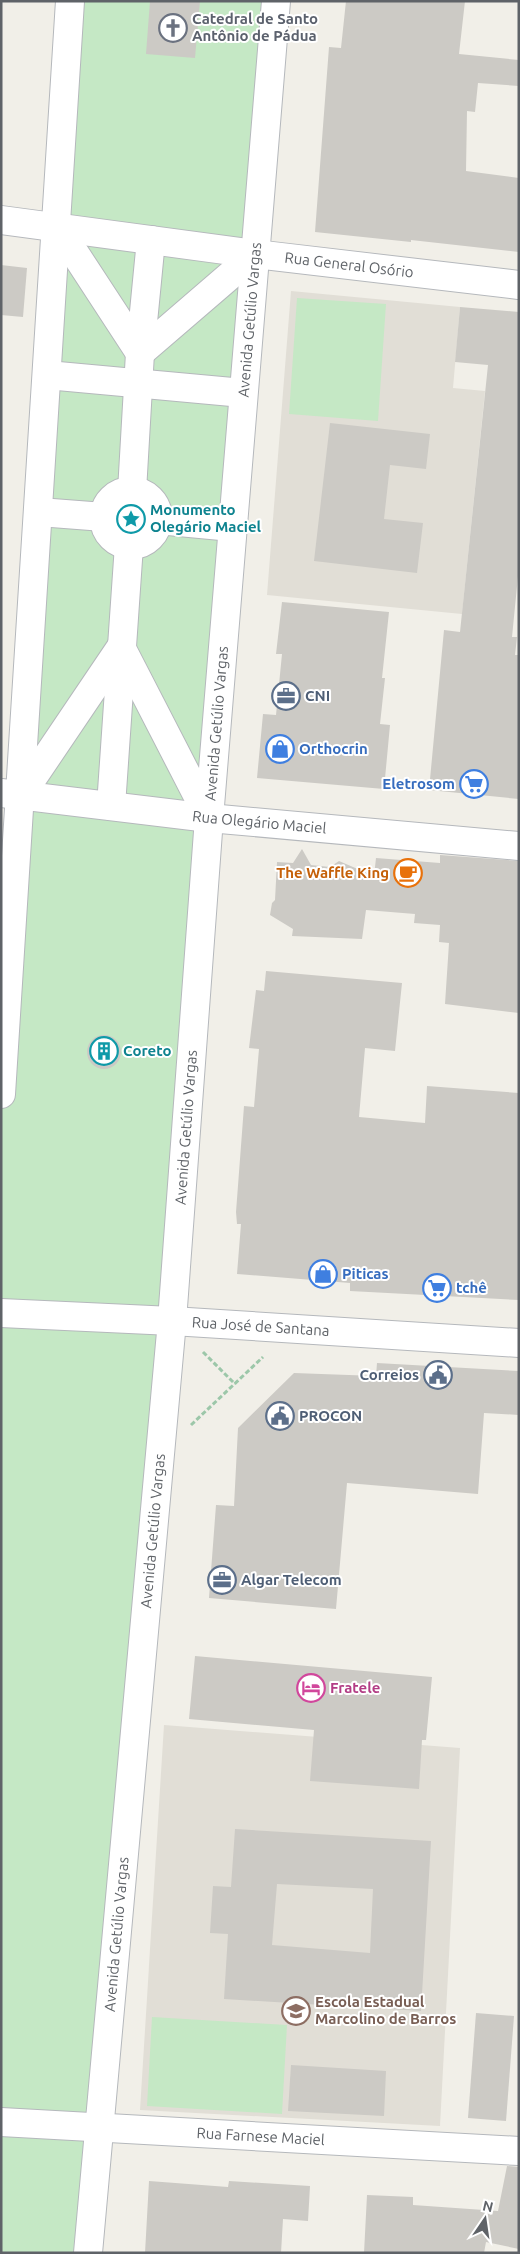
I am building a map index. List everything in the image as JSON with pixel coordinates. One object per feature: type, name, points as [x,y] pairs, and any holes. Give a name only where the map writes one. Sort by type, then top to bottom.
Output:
[{"type":"street","points":[[1,1094],[11,794],[39,512],[70,1]]},
{"type":"street","name":"Avenida Getúlio Vargas","points":[[88,2253],[172,1321],[209,818],[276,1]]},
{"type":"street","name":"Rua General Osório","points":[[1,220],[255,254],[519,285]]},
{"type":"street","points":[[57,226],[140,353]]},
{"type":"street","points":[[132,491],[140,353],[150,240]]},
{"type":"street","points":[[140,353],[255,254]]},
{"type":"street","points":[[47,376],[243,393]]},
{"type":"street","points":[[132,491],[148,498],[154,504],[158,520],[152,536],[137,545],[129,545],[112,538],[107,530],[104,517],[108,504],[115,497],[132,491]]},
{"type":"street","points":[[39,512],[104,517]]},
{"type":"street","points":[[158,520],[232,527]]},
{"type":"street","points":[[111,806],[129,545]]},
{"type":"street","points":[[11,794],[121,647]]},
{"type":"street","points":[[121,647],[209,818]]},
{"type":"street","name":"Rua Olegário Maciel","points":[[11,794],[209,818],[519,846]]},
{"type":"street","name":"Rua José de Santana","points":[[1,1313],[172,1321],[519,1342]]},
{"type":"street","name":"Rua Farnese Maciel","points":[[1,2122],[519,2152]]},
{"type":"path","points":[[160,1454],[293,1329]]},
{"type":"shaded area","points":[[291,291],[460,307],[453,388],[485,391],[462,614],[267,595]]},
{"type":"shaded area","name":"Escola Estadual Marcolino de Barros","points":[[164,1725],[460,1748],[440,2126],[140,2110]]},
{"type":"green space","points":[[70,1],[276,1],[88,2253],[1,2253],[1,1094]]},
{"type":"green space","points":[[297,298],[386,304],[378,421],[289,414]]},
{"type":"green space","points":[[152,2017],[287,2025],[282,2114],[147,2106]]},
{"type":"building","name":"Catedral de Santo Antônio de Pádua","points":[[150,1],[200,1],[195,58],[146,54]]},
{"type":"building","points":[[346,1],[465,1],[459,54],[519,60],[519,86],[478,83],[475,112],[467,111],[466,171],[519,178],[519,252],[315,232],[329,47],[341,48]]},
{"type":"building","points":[[1,265],[27,268],[23,317],[1,315]]},
{"type":"building","points":[[460,307],[519,312],[519,566],[512,637],[517,637],[515,655],[519,655],[519,799],[429,790],[444,630],[460,632],[488,365],[455,362]]},
{"type":"building","points":[[330,423],[430,434],[426,469],[390,465],[384,519],[423,523],[417,573],[314,561]]},
{"type":"building","points":[[282,602],[389,612],[382,678],[385,678],[380,724],[390,725],[384,789],[257,778],[263,714],[276,715],[282,654],[276,654]]},
{"type":"building","points":[[302,849],[311,865],[330,867],[339,861],[374,876],[376,858],[440,863],[440,855],[519,861],[519,1013],[445,1004],[449,943],[439,942],[440,925],[414,923],[415,914],[366,910],[362,939],[292,936],[293,929],[270,915],[272,903],[275,900],[277,862],[293,863]]},
{"type":"building","points":[[266,971],[402,983],[395,1051],[365,1048],[359,1117],[425,1123],[427,1086],[519,1093],[519,1300],[350,1291],[350,1283],[237,1274],[241,1224],[237,1224],[236,1212],[244,1106],[254,1107],[259,1049],[249,1048],[256,990],[264,991]]},
{"type":"building","name":"Coreto","points":[[104,1035],[116,1040],[121,1052],[116,1064],[104,1069],[92,1064],[87,1052],[92,1040]]},
{"type":"building","points":[[377,1363],[519,1371],[519,1415],[484,1413],[478,1494],[347,1483],[336,1609],[209,1598],[216,1505],[234,1506],[238,1428],[294,1373],[376,1376]]},
{"type":"building","name":"Fratele","points":[[195,1656],[432,1677],[426,1740],[422,1740],[419,1789],[310,1781],[314,1730],[189,1719]]},
{"type":"building","points":[[235,1829],[431,1841],[421,2011],[224,1999],[228,1934],[210,1933],[213,1886],[231,1887]],"holes":[[[277,1884],[373,1889],[370,1953],[272,1945]]]},
{"type":"building","points":[[476,2013],[514,2016],[506,2121],[468,2118]]},
{"type":"building","points":[[291,2065],[386,2071],[384,2116],[288,2111]]},
{"type":"building","points":[[507,2166],[519,2167],[519,2249],[486,2242],[484,2253],[364,2253],[367,2195],[413,2197],[413,2205],[498,2211]]},
{"type":"building","points":[[149,2181],[228,2187],[229,2181],[310,2186],[308,2221],[283,2219],[281,2253],[145,2253]]},
{"type":"place","name":"Catedral de Santo Antônio de Pádua","points":[[173,28]]},
{"type":"place","name":"Monumento Olegário Maciel","points":[[131,519]]},
{"type":"place","name":"CNI","points":[[286,696]]},
{"type":"place","name":"Orthocrin","points":[[280,749]]},
{"type":"place","name":"Eletrosom","points":[[474,784]]},
{"type":"place","name":"The Waffle King","points":[[408,873]]},
{"type":"place","name":"Coreto","points":[[104,1051]]},
{"type":"place","name":"Piticas","points":[[323,1274]]},
{"type":"place","name":"tchê","points":[[437,1288]]},
{"type":"place","name":"Correios","points":[[438,1375]]},
{"type":"place","name":"PROCON","points":[[280,1416]]},
{"type":"place","name":"Algar Telecom","points":[[222,1580]]},
{"type":"place","name":"Fratele","points":[[311,1688]]},
{"type":"place","name":"Escola Estadual Marcolino de Barros","points":[[296,2011]]}]
